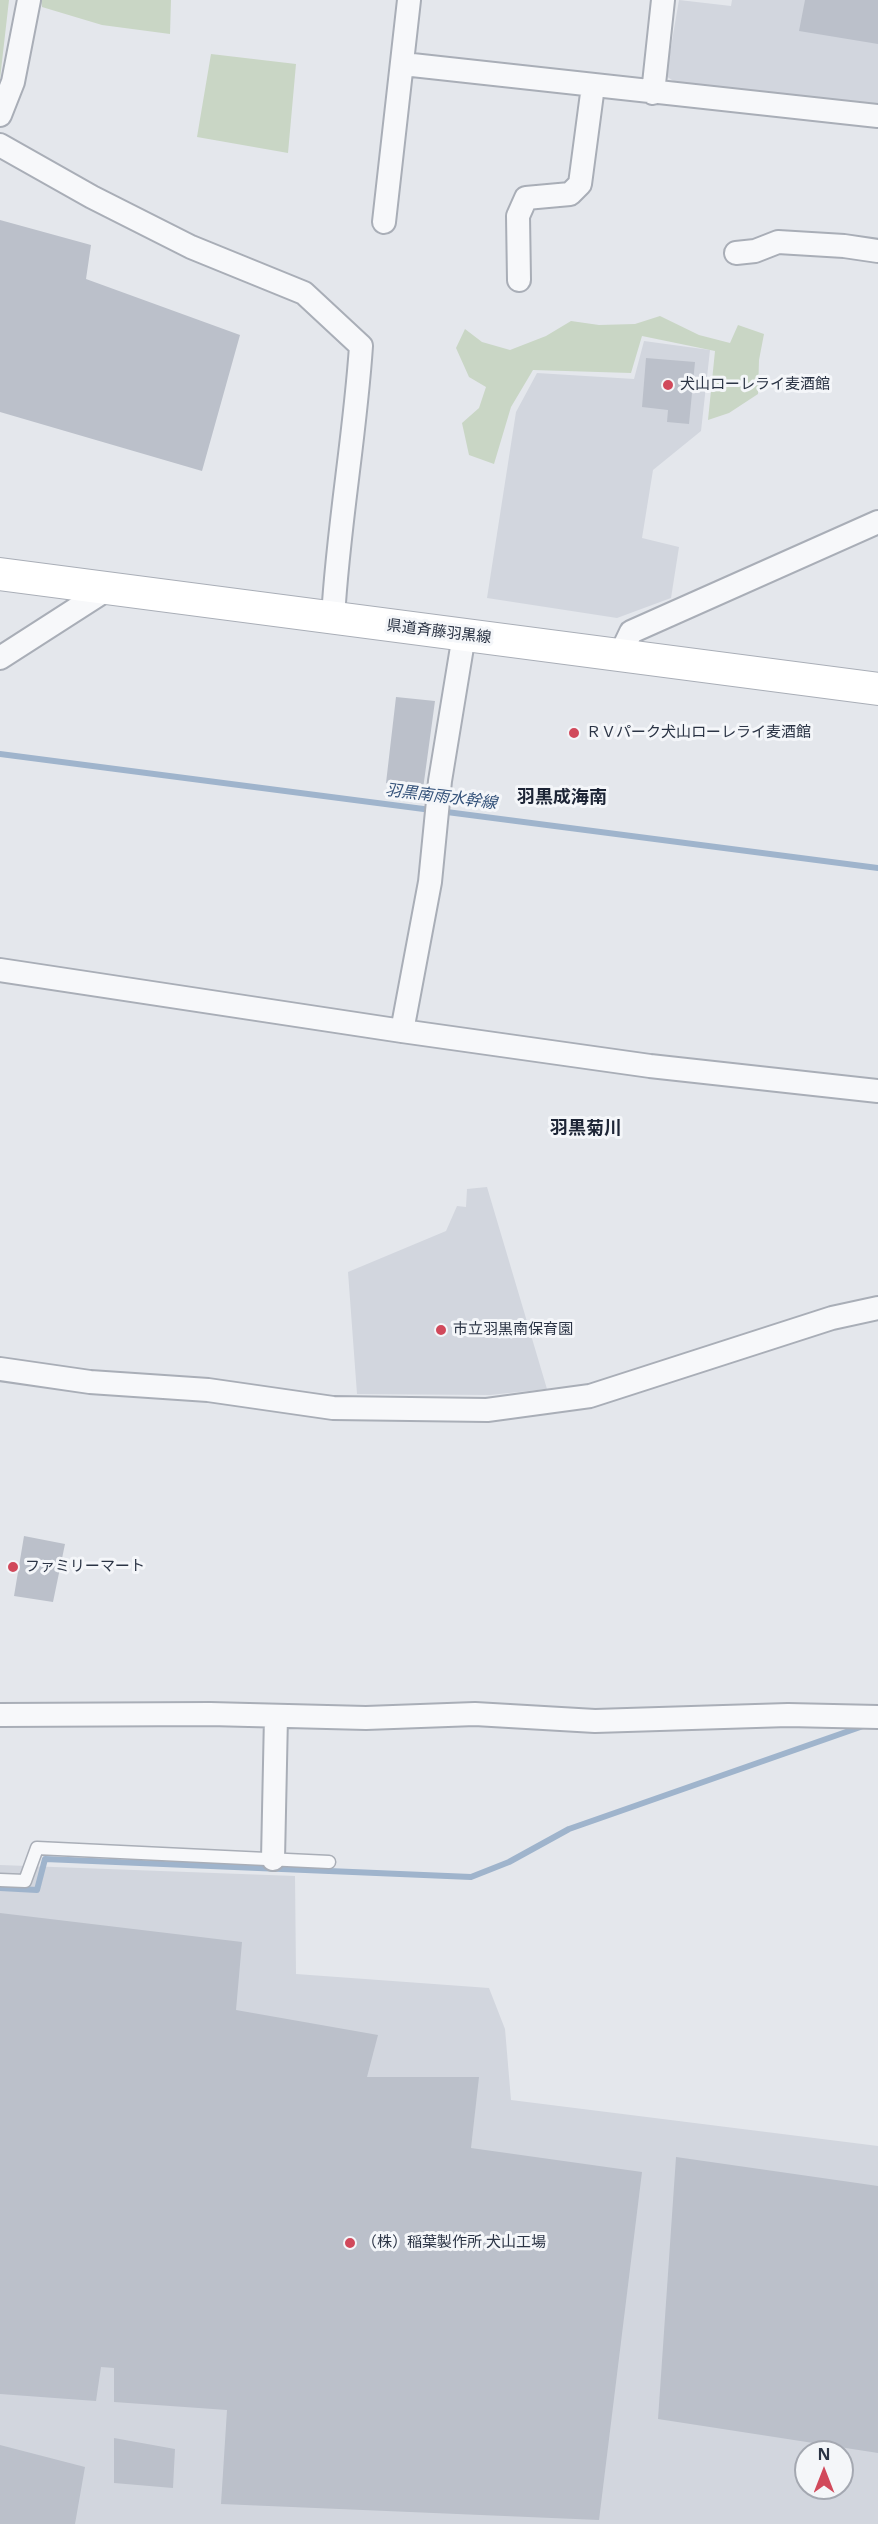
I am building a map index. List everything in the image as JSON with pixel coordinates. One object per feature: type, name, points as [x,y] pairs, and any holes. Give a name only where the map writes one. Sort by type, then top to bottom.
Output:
[{"type":"main road","name":"県道斉藤羽黒線","points":[[0,574],[878,689]]},
{"type":"street","points":[[0,115],[13,82],[29,0]]},
{"type":"street","points":[[384,222],[409,0]]},
{"type":"street","points":[[653,93],[663,0]]},
{"type":"street","points":[[403,64],[878,116]]},
{"type":"street","points":[[519,280],[518,216],[526,198],[570,194],[580,184],[593,86]]},
{"type":"street","points":[[0,145],[92,197],[191,247],[304,293],[361,346],[357,398],[337,551],[333,618]]},
{"type":"street","points":[[736,253],[755,251],[778,242],[844,246],[878,251]]},
{"type":"street","points":[[620,655],[631,632],[878,522]]},
{"type":"street","points":[[0,658],[109,588]]},
{"type":"street","points":[[402,1031],[430,882],[437,811],[464,635]]},
{"type":"street","points":[[0,970],[650,1066],[878,1091]]},
{"type":"street","points":[[0,1369],[90,1382],[208,1390],[333,1408],[487,1410],[590,1396],[832,1318],[878,1308]]},
{"type":"street","points":[[0,1715],[366,1718],[475,1714],[595,1721],[788,1716],[878,1717]]},
{"type":"street","points":[[273,1859],[276,1716]]},
{"type":"lane","points":[[0,1880],[25,1881],[37,1848],[329,1862]]},
{"type":"shaded area","points":[[679,0],[731,6],[732,0],[878,0],[878,107],[678,84],[666,76]]},
{"type":"shaded area","points":[[644,341],[710,350],[701,431],[653,470],[642,538],[679,547],[671,598],[617,618],[487,598],[516,412],[537,373],[634,379]]},
{"type":"shaded area","name":"市立羽黒南保育園","points":[[487,1187],[547,1389],[490,1395],[357,1394],[348,1272],[446,1231],[457,1206],[466,1207],[467,1189]]},
{"type":"shaded area","points":[[0,1865],[295,1876],[296,1974],[489,1988],[505,2029],[511,2100],[878,2146],[878,2524],[0,2524]]},
{"type":"green space","points":[[0,0],[9,0],[0,79]]},
{"type":"green space","points":[[41,0],[171,0],[170,34],[102,25],[42,7]]},
{"type":"green space","points":[[211,54],[296,64],[288,153],[197,137]]},
{"type":"green space","points":[[660,316],[699,335],[730,343],[738,325],[764,334],[759,360],[758,394],[729,413],[708,420],[715,351],[642,336],[631,373],[533,370],[511,407],[494,464],[469,455],[462,423],[479,408],[486,387],[469,377],[456,348],[465,329],[482,342],[510,350],[546,336],[571,321],[599,325],[635,324]]},
{"type":"building","points":[[805,0],[878,0],[878,44],[799,31]]},
{"type":"building","points":[[0,220],[91,245],[86,279],[240,335],[202,471],[0,412]]},
{"type":"building","name":"犬山ローレライ麦酒館","points":[[646,358],[695,362],[689,424],[667,422],[668,410],[642,407]]},
{"type":"building","points":[[396,697],[435,701],[423,789],[386,783]]},
{"type":"building","points":[[24,1536],[65,1544],[53,1602],[14,1596]]},
{"type":"building","points":[[0,1913],[242,1942],[236,2010],[378,2035],[367,2077],[479,2077],[471,2148],[642,2172],[599,2520],[221,2504],[227,2410],[114,2402],[114,2368],[101,2367],[96,2401],[0,2394]]},
{"type":"building","points":[[676,2157],[878,2186],[878,2453],[854,2449],[854,2440],[794,2440],[658,2419]]},
{"type":"building","points":[[114,2438],[175,2449],[173,2488],[114,2483]]},
{"type":"building","points":[[0,2445],[85,2467],[75,2524],[0,2524]]},
{"type":"waterway","name":"羽黒南雨水幹線","points":[[0,754],[878,868]]},
{"type":"waterway","points":[[0,1888],[37,1890],[45,1859],[471,1877],[509,1862],[569,1829],[866,1725]]},
{"type":"place","name":"犬山ローレライ麦酒館","points":[[668,385]]},
{"type":"place","name":"ＲＶパーク犬山ローレライ麦酒館","points":[[574,733]]},
{"type":"place","name":"市立羽黒南保育園","points":[[441,1330]]},
{"type":"place","name":"ファミリーマート","points":[[13,1567]]},
{"type":"place","name":"（株）稲葉製作所 犬山工場","points":[[350,2243]]},
{"type":"district","name":"羽黒成海南","points":[[562,798]]},
{"type":"district","name":"羽黒菊川","points":[[586,1129]]}]
